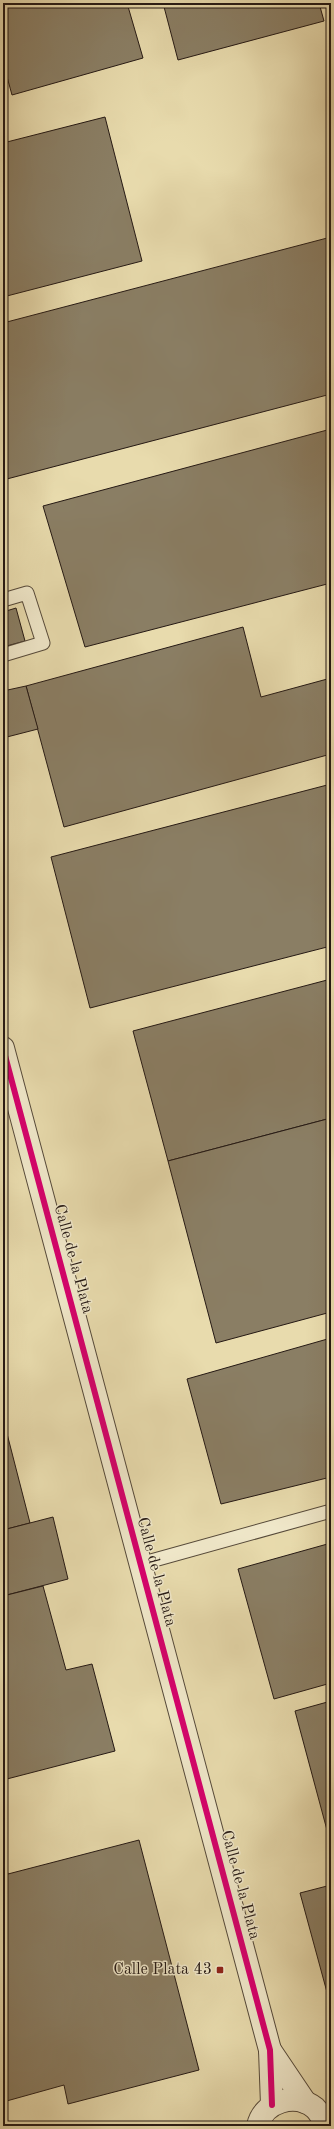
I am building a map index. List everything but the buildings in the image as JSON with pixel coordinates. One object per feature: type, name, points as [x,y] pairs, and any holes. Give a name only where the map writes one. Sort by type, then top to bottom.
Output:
[{"type":"street","name":"Calle de la Plata","points":[[3,1048],[270,2050],[272,2105]]},
{"type":"street","name":"Calle de la Plata","points":[[270,2050],[317,2106],[326,2126]]},
{"type":"street","points":[[257,2125],[264,2113],[272,2105],[283,2100],[294,2099],[317,2106]]},
{"type":"lane","points":[[3,600],[27,593],[43,643],[3,655]]},
{"type":"lane","points":[[140,1564],[331,1511]]},
{"type":"cycle path","points":[[3,1048],[270,2050],[272,2105]]},
{"type":"place","name":"Calle Plata 43","points":[[220,1970]]}]
